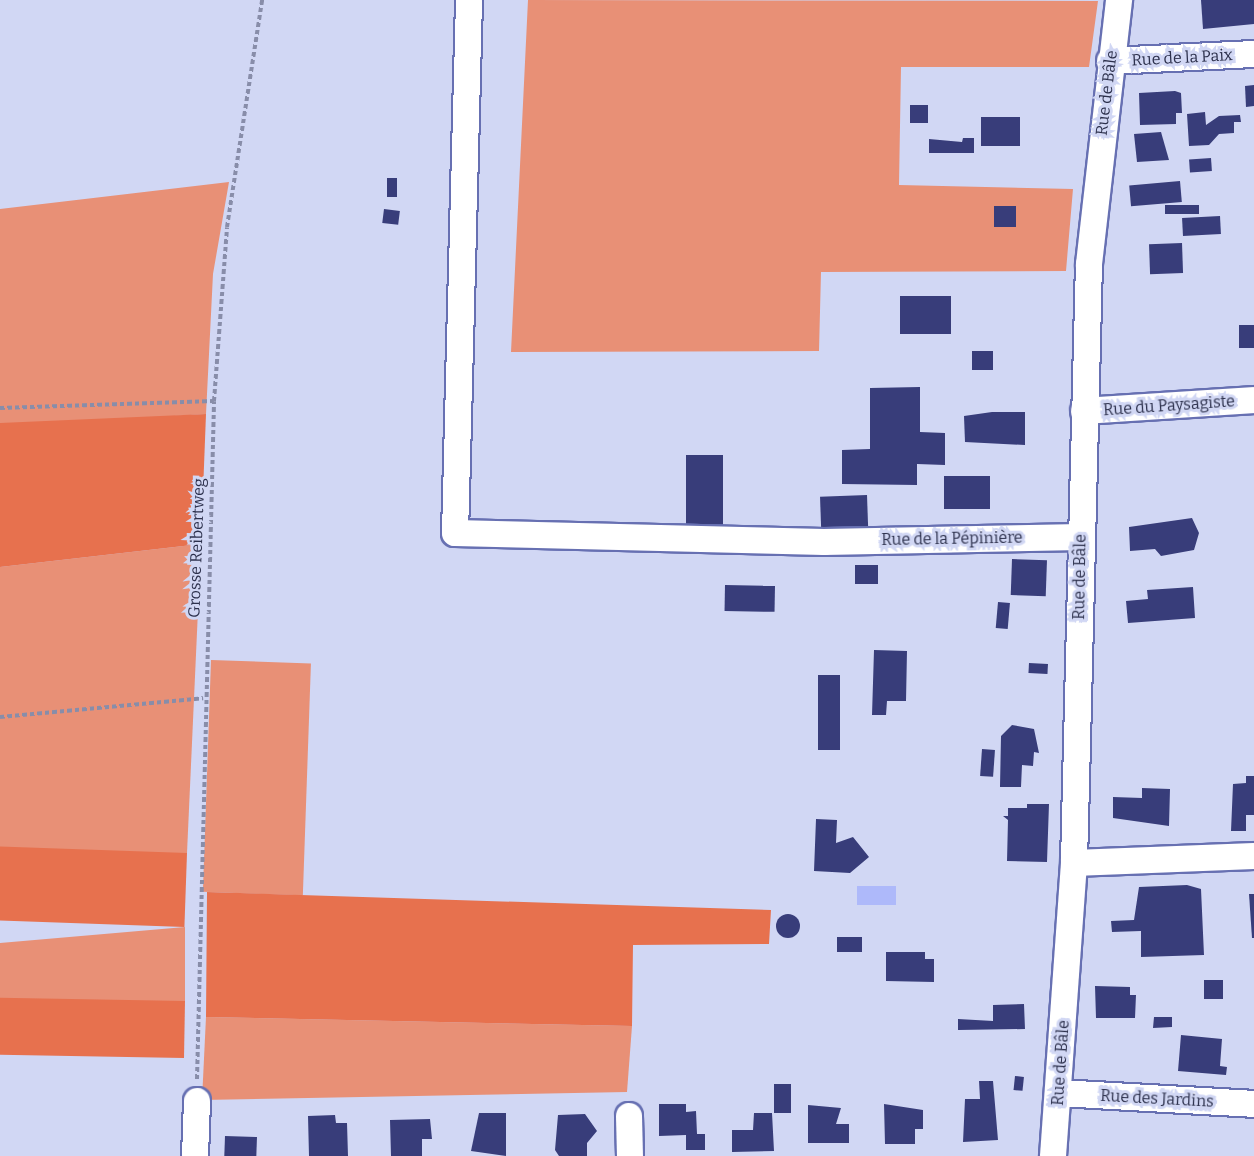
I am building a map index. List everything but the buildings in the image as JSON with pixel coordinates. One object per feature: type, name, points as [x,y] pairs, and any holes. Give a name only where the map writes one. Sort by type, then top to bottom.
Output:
[{"type":"street","name":"Rue de la Pépinière","points":[[469,0],[455,532],[824,542],[1081,537]]},
{"type":"street","name":"Rue de Bâle","points":[[1053,1156],[1074,863],[1089,264],[1110,62],[1119,0]]},
{"type":"street","name":"Rue de la Paix","points":[[1110,62],[1254,54]]},
{"type":"street","name":"Rue du Paysagiste","points":[[1084,411],[1254,400]]},
{"type":"street","points":[[1074,863],[1254,856]]},
{"type":"street","name":"Rue des Jardins","points":[[1059,1094],[1254,1104]]},
{"type":"street","points":[[195,1156],[197,1101]]},
{"type":"street","points":[[629,1116],[630,1156]]},
{"type":"path","name":"Grosse Reibertweg","points":[[197,1101],[203,698],[214,401],[227,227],[262,0]]},
{"type":"path","points":[[0,408],[214,401]]},
{"type":"path","points":[[0,717],[203,698]]},
{"type":"shaded area","points":[[528,0],[1098,1],[1089,67],[901,67],[899,185],[1073,189],[1066,271],[821,272],[819,351],[511,352]]},
{"type":"shaded area","points":[[229,182],[213,274],[206,414],[0,427],[0,209]]},
{"type":"shaded area","points":[[206,414],[201,544],[0,567],[0,423]]},
{"type":"shaded area","points":[[201,544],[187,853],[0,872],[0,567]]},
{"type":"shaded area","points":[[211,660],[311,663],[303,895],[203,892]]},
{"type":"shaded area","points":[[0,846],[187,853],[184,927],[0,921]]},
{"type":"shaded area","points":[[207,892],[771,910],[769,944],[633,945],[632,1026],[206,1017]]},
{"type":"shaded area","points":[[185,927],[185,1001],[0,1023],[0,943]]},
{"type":"shaded area","points":[[0,998],[185,1001],[184,1058],[0,1055]]},
{"type":"shaded area","points":[[206,1017],[632,1026],[627,1092],[202,1100]]},
{"type":"water","points":[[857,886],[896,886],[896,905],[857,905]]}]
